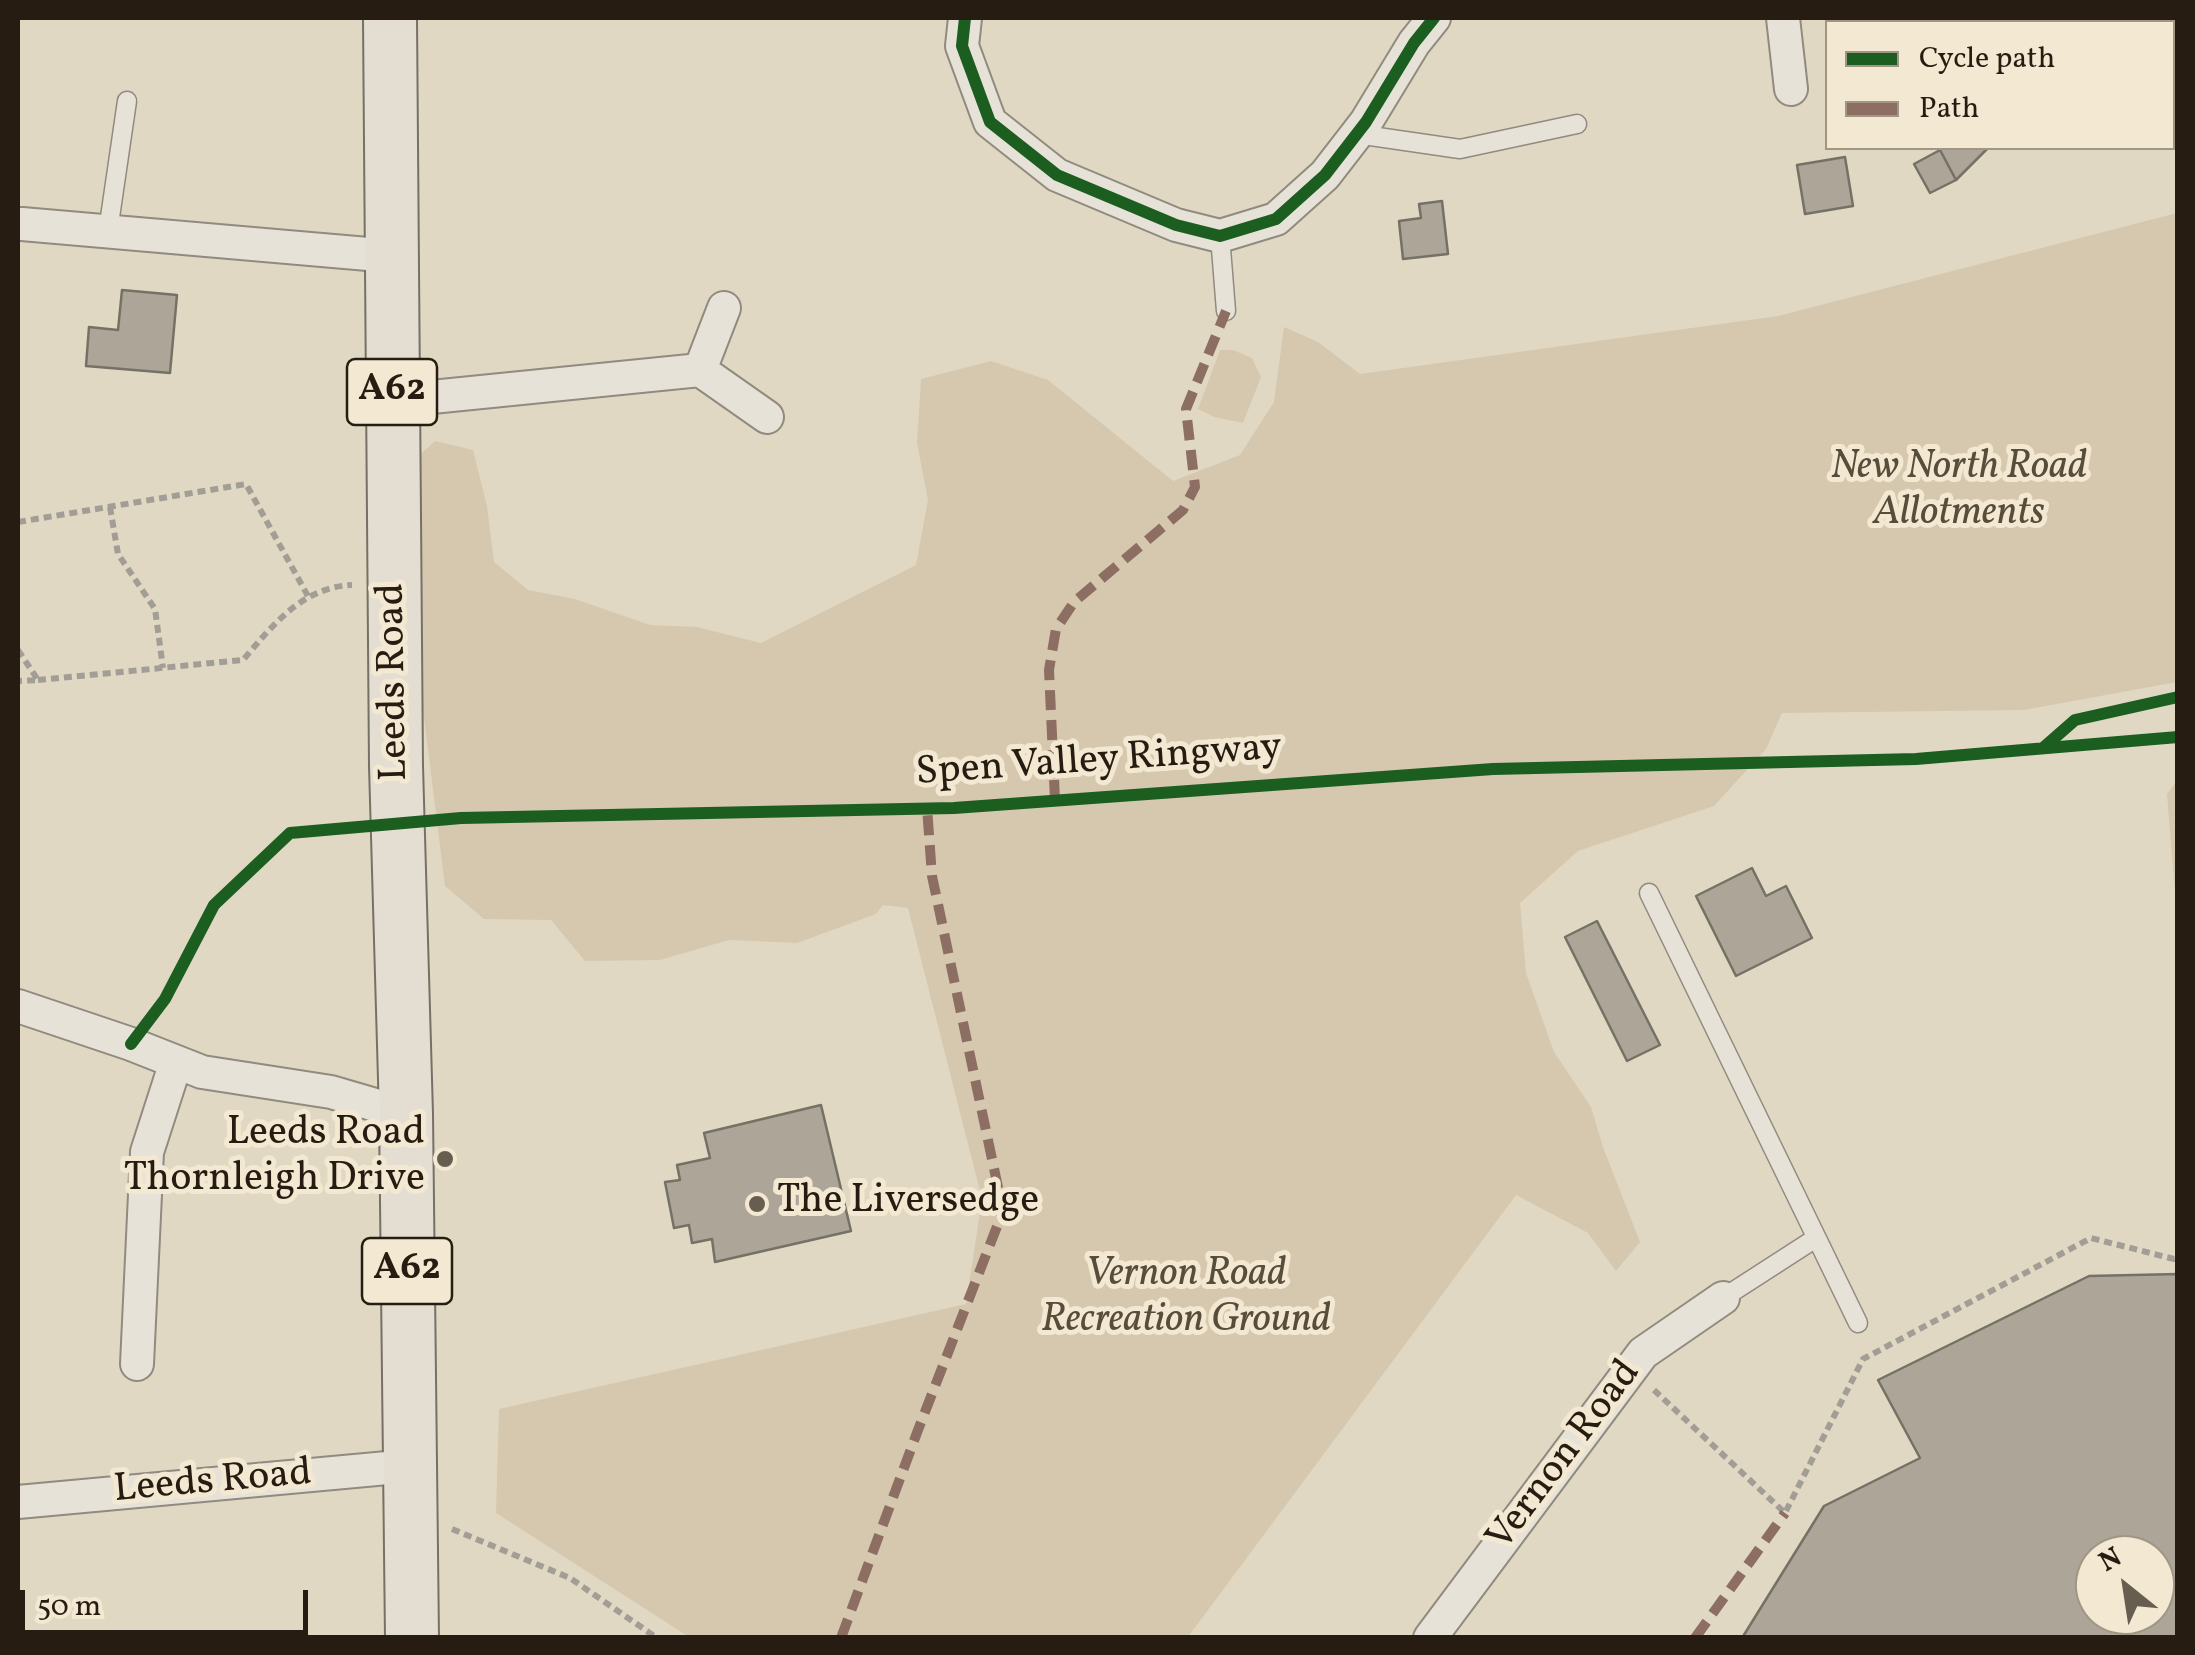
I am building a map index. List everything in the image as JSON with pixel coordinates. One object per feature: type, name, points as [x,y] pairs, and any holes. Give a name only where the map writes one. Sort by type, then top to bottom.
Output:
[{"type":"main road","name":"Leeds Road","points":[[390,18],[396,766],[406,1114],[412,1638]]},
{"type":"street","points":[[965,18],[962,46],[990,122],[1057,175],[1176,225],[1220,236],[1276,219],[1324,176],[1357,134],[1434,18]]},
{"type":"street","points":[[1782,18],[1791,89]]},
{"type":"street","points":[[22,224],[392,256]]},
{"type":"street","points":[[700,370],[724,308]]},
{"type":"street","points":[[392,401],[700,370],[767,417]]},
{"type":"street","points":[[18,1006],[202,1072],[331,1092],[406,1114]]},
{"type":"street","points":[[137,1364],[147,1152],[176,1062]]},
{"type":"street","name":"Vernon Road","points":[[1430,1638],[1643,1353],[1723,1298]]},
{"type":"street","name":"Leeds Road","points":[[18,1502],[408,1466]]},
{"type":"lane","points":[[108,232],[127,101]]},
{"type":"lane","points":[[1357,134],[1460,149],[1577,124]]},
{"type":"lane","points":[[1220,236],[1226,312]]},
{"type":"lane","points":[[1649,894],[1858,1323]]},
{"type":"lane","points":[[1723,1298],[1816,1238]]},
{"type":"path","points":[[18,522],[246,484],[308,598]]},
{"type":"path","points":[[110,506],[118,554],[155,608],[163,668]]},
{"type":"path","points":[[18,681],[244,660],[282,615],[308,598],[337,586],[394,584]]},
{"type":"path","points":[[18,650],[38,680]]},
{"type":"path","points":[[1631,1368],[1785,1512],[1864,1359],[2091,1238],[2174,1259],[2178,1256]]},
{"type":"path","points":[[409,1529],[434,1521],[570,1578],[657,1638]]},
{"type":"green space","points":[[2177,213],[2177,682],[2024,710],[1782,713],[1766,749],[1714,806],[1578,851],[1520,903],[1526,973],[1554,1052],[1591,1107],[1640,1242],[1616,1271],[1588,1233],[1516,1195],[1188,1637],[689,1637],[496,1513],[499,1409],[966,1304],[982,1199],[908,908],[883,905],[876,914],[797,943],[729,940],[660,960],[585,961],[551,920],[484,919],[445,886],[415,646],[410,464],[435,441],[473,450],[487,506],[494,562],[528,590],[575,599],[650,625],[697,627],[761,643],[916,565],[928,500],[917,443],[921,379],[991,361],[1048,380],[1173,481],[1240,455],[1274,402],[1284,327],[1318,342],[1360,374],[1778,316]]},
{"type":"green space","points":[[1220,350],[1233,350],[1252,358],[1261,377],[1243,423],[1198,409]]},
{"type":"green space","points":[[2177,781],[2177,918],[2167,794]]},
{"type":"building","points":[[1940,150],[1986,150],[1956,180]]},
{"type":"building","points":[[1940,150],[1956,180],[1930,193],[1914,164]]},
{"type":"building","points":[[1845,157],[1853,206],[1805,214],[1797,165]]},
{"type":"building","points":[[1442,201],[1448,254],[1403,259],[1399,221],[1421,218],[1419,204]]},
{"type":"building","points":[[122,290],[177,295],[170,373],[86,366],[89,327],[118,330]]},
{"type":"building","points":[[1752,868],[1766,896],[1786,886],[1812,938],[1736,976],[1696,896]]},
{"type":"building","points":[[1597,921],[1660,1045],[1627,1061],[1565,937]]},
{"type":"building","name":"The Liversedge","points":[[821,1105],[851,1231],[715,1262],[712,1239],[692,1243],[689,1225],[674,1228],[665,1182],[680,1180],[677,1165],[710,1158],[704,1133]]},
{"type":"building","points":[[2178,1274],[2178,1638],[1742,1638],[1824,1506],[1920,1458],[1878,1380],[2089,1276]]},
{"type":"marked path","points":[[1055,800],[1049,670],[1056,629],[1074,602],[1183,510],[1195,487],[1186,409],[1226,311]]},
{"type":"marked path","points":[[841,1638],[1003,1211],[932,876],[927,807]]},
{"type":"marked path","points":[[1695,1638],[1785,1513]]},
{"type":"cycle path","points":[[965,18],[962,46],[990,122],[1057,175],[1176,225],[1220,236],[1276,219],[1325,175],[1366,122],[1414,43],[1434,18]]},
{"type":"cycle path","points":[[2043,748],[2075,720],[2178,697]]},
{"type":"cycle path","name":"Spen Valley Ringway","points":[[131,1044],[165,999],[214,905],[290,833],[461,818],[954,808],[1493,769],[1916,759],[2178,737]]},
{"type":"place","name":"Leeds Road Thornleigh Drive","points":[[445,1159]]},
{"type":"place","name":"The Liversedge","points":[[757,1204]]},
{"type":"park label","name":"New North Road Allotments","points":[[1959,493]]},
{"type":"park label","name":"Vernon Road Recreation Ground","points":[[1186,1300]]}]
